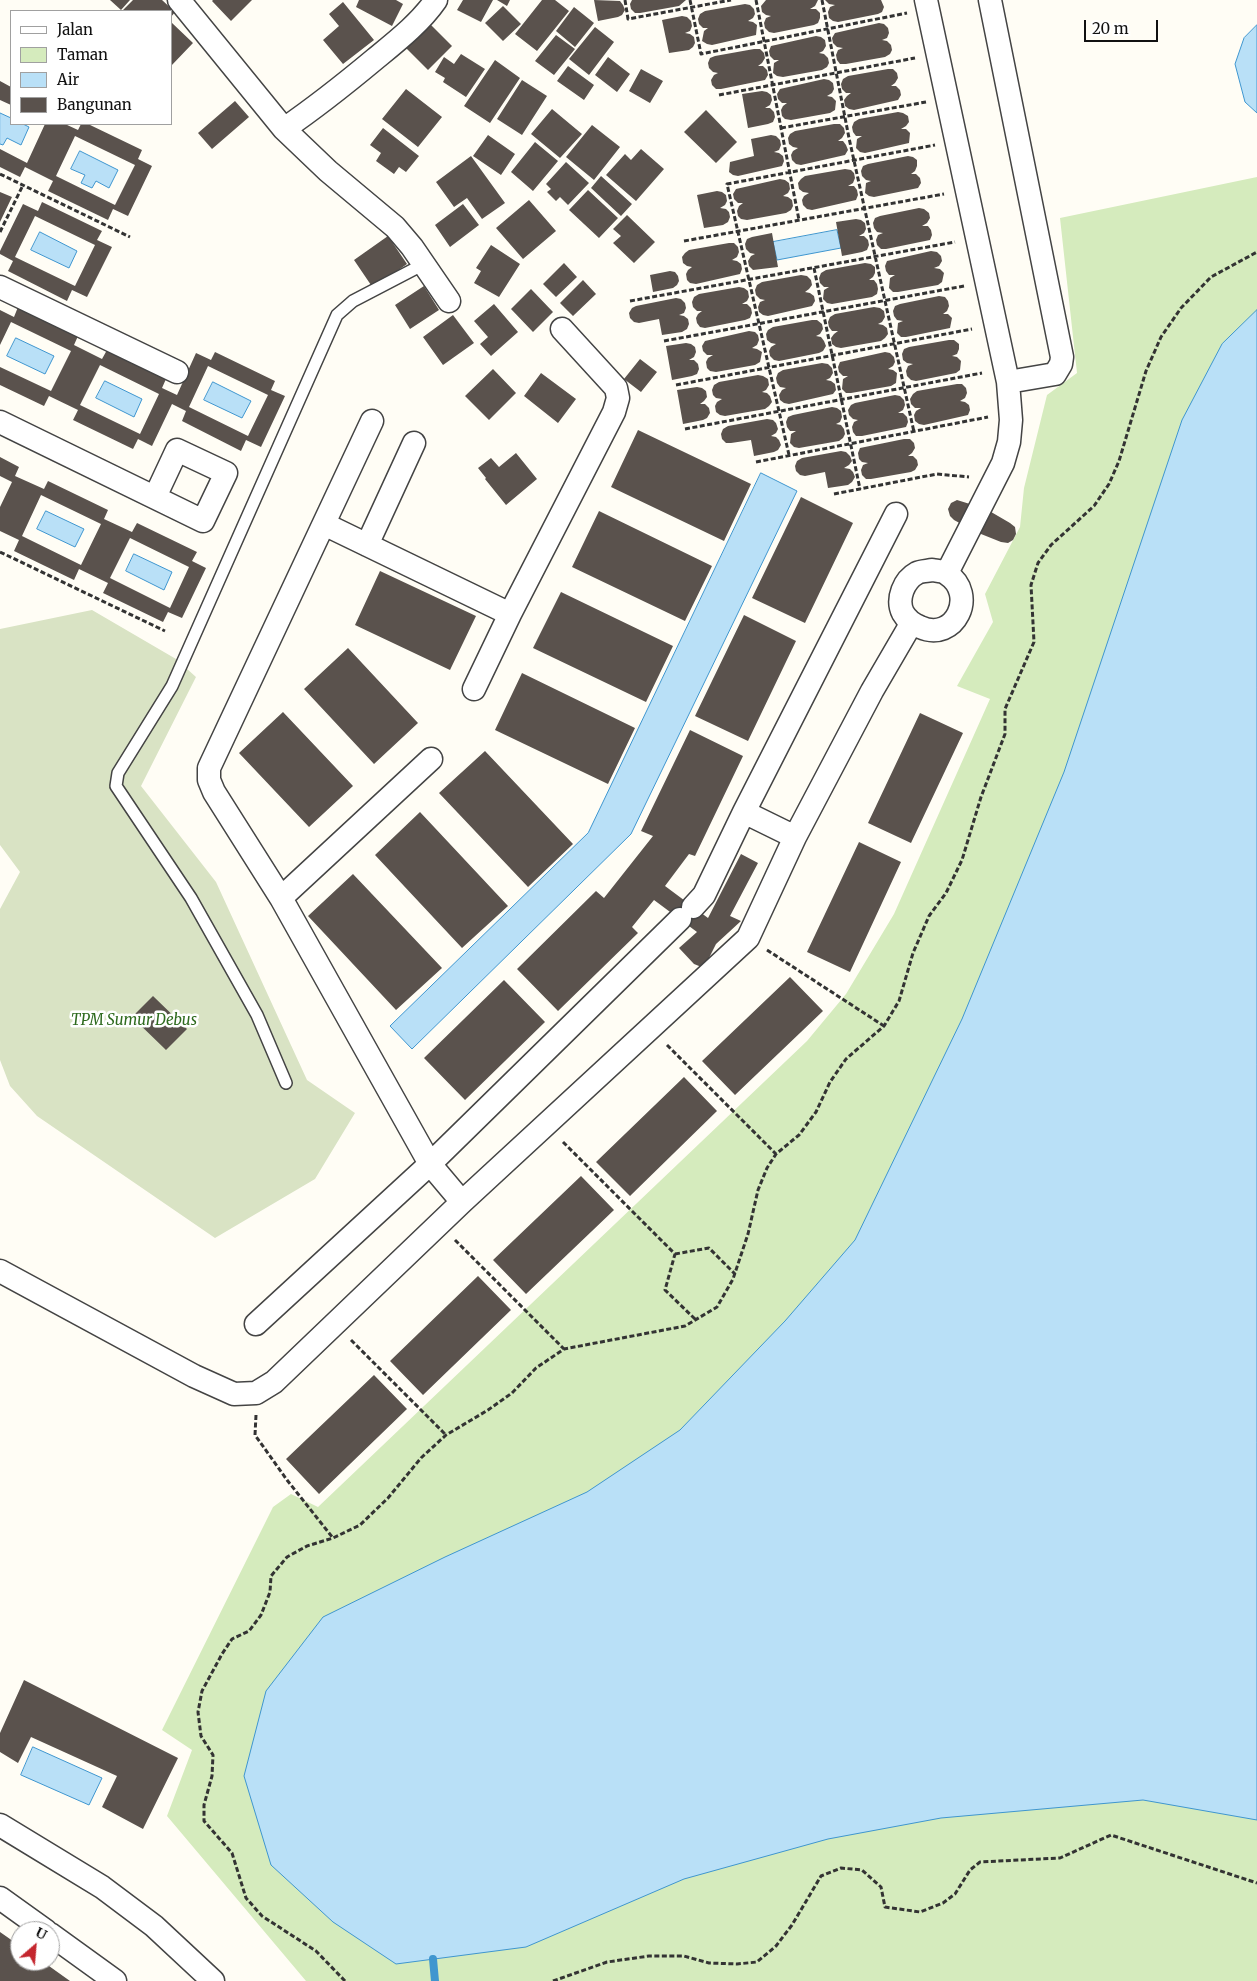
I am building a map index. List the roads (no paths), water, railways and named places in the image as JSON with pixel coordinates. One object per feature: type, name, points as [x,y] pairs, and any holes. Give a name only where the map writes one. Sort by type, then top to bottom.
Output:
[{"type":"street","points":[[179,0],[284,130],[328,171],[394,227],[424,264],[449,301]]},
{"type":"street","points":[[284,130],[319,105],[404,35],[428,11],[436,0]]},
{"type":"street","points":[[990,0],[1062,357],[1061,364],[1055,374],[1007,375]]},
{"type":"street","points":[[927,5],[1007,375],[1011,413],[1009,442],[1003,463],[947,573]]},
{"type":"street","points":[[0,287],[177,372]]},
{"type":"street","points":[[474,689],[510,614],[614,412],[618,398],[616,388],[562,329]]},
{"type":"street","points":[[372,421],[209,768],[209,780],[214,792],[280,898],[430,1164],[462,1202]]},
{"type":"street","points":[[0,422],[154,497]]},
{"type":"street","points":[[367,545],[414,443]]},
{"type":"street","points":[[256,1324],[430,1164],[704,895],[744,812],[896,514]]},
{"type":"street","points":[[324,524],[510,614]]},
{"type":"street","points":[[932,570],[947,573],[961,589],[961,610],[950,626],[930,632],[911,624],[902,611],[900,596],[906,582],[918,573],[932,570]]},
{"type":"street","points":[[0,1271],[194,1376],[234,1394],[256,1393],[274,1382],[462,1202],[748,938],[796,838],[872,691],[911,624]]},
{"type":"street","points":[[280,898],[431,759]]},
{"type":"street","points":[[744,812],[796,838]]},
{"type":"street","points":[[0,1825],[102,1887],[154,1926],[213,1981]]},
{"type":"street","points":[[0,1898],[32,1921]]},
{"type":"street","points":[[60,1941],[114,1981]]},
{"type":"lane","points":[[286,1084],[257,1015],[192,898],[116,786],[118,773],[172,686],[338,315],[353,301],[424,264]]},
{"type":"water","points":[[1257,25],[1257,113],[1245,102],[1235,64],[1244,38]]},
{"type":"water","points":[[0,113],[10,118],[10,125],[25,125],[29,127],[21,145],[7,138],[3,145],[0,144]]},
{"type":"water","points":[[80,151],[118,170],[109,188],[96,181],[92,188],[81,183],[85,175],[71,169]]},
{"type":"water","points":[[837,230],[841,248],[777,260],[773,242]]},
{"type":"water","points":[[40,232],[77,251],[69,268],[31,250]]},
{"type":"water","points":[[1257,310],[1257,1820],[1143,1800],[941,1818],[828,1839],[684,1879],[526,1947],[396,1964],[333,1922],[271,1865],[244,1776],[266,1691],[323,1617],[445,1557],[587,1492],[680,1430],[785,1321],[855,1240],[962,1019],[1064,772],[1182,420],[1222,344]]},
{"type":"water","points":[[16,338],[54,356],[45,374],[7,356]]},
{"type":"water","points":[[105,381],[142,399],[134,417],[96,398]]},
{"type":"water","points":[[213,382],[251,401],[242,418],[204,400]]},
{"type":"water","points":[[761,473],[797,491],[631,834],[412,1049],[390,1026],[588,833]]},
{"type":"water","points":[[46,511],[84,529],[75,547],[37,529]]},
{"type":"water","points":[[134,554],[172,572],[164,590],[126,571]]},
{"type":"water","points":[[33,1747],[102,1778],[89,1805],[21,1775]]},
{"type":"waterway","points":[[433,1959],[435,1981]]},
{"type":"park label","name":"TPM Sumur Debus","points":[[134,1021]]}]
